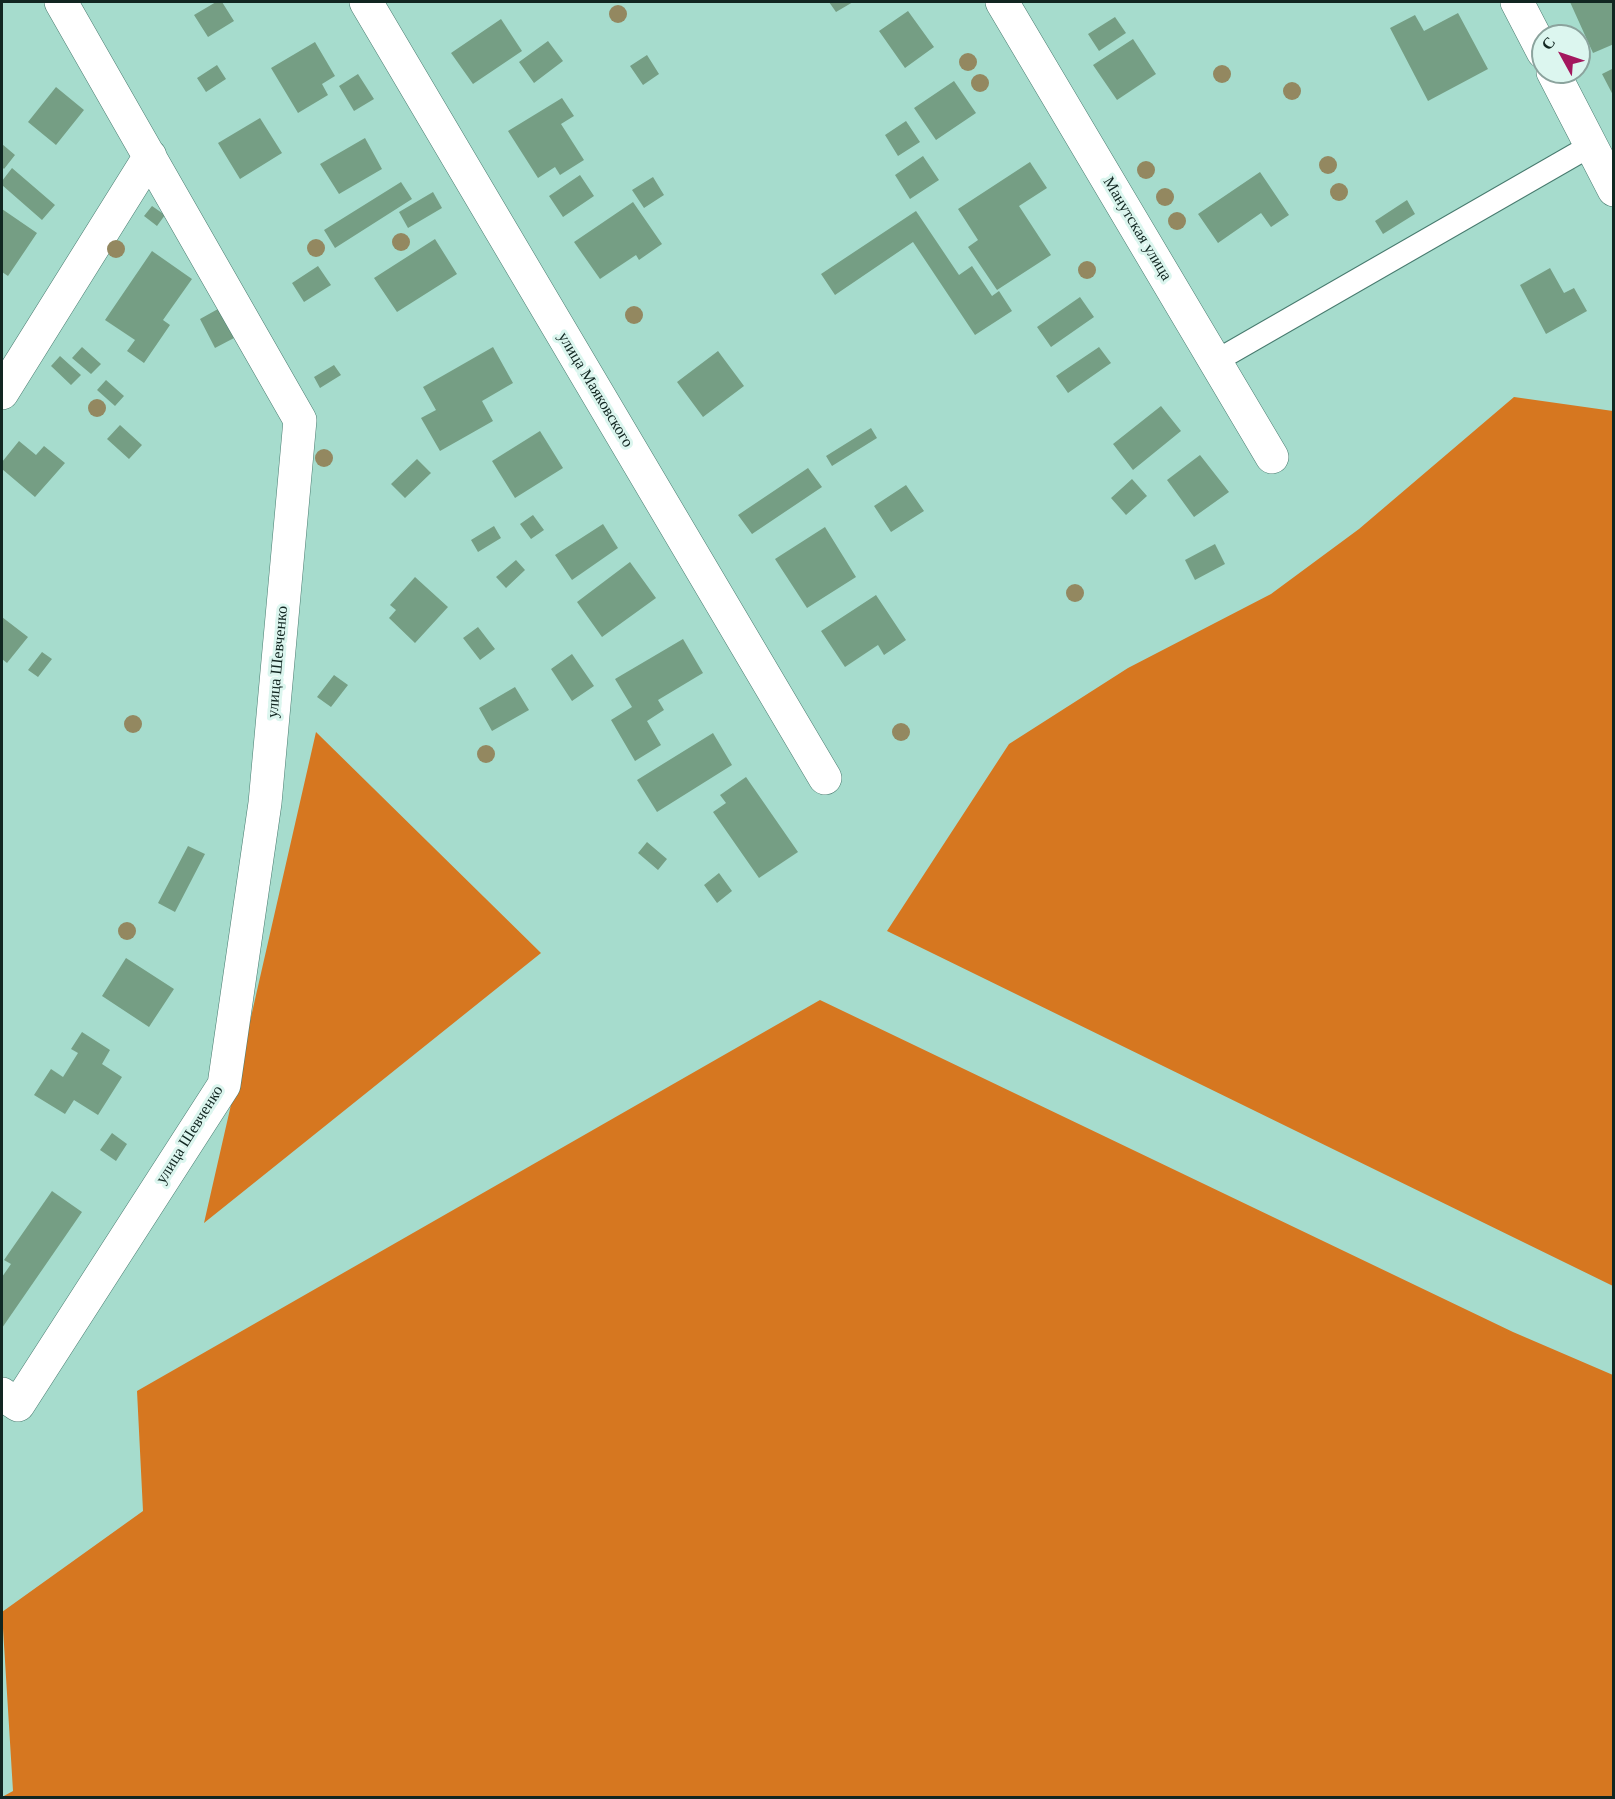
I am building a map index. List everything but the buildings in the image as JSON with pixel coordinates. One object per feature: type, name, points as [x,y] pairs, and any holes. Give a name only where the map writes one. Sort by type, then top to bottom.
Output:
[{"type":"street","points":[[2,393],[150,156],[61,2]]},
{"type":"street","name":"улица Маяковского","points":[[366,2],[825,778]]},
{"type":"street","name":"Манутская улица","points":[[1002,2],[1272,457]]},
{"type":"street","points":[[1517,2],[1531,29]]},
{"type":"street","points":[[1559,84],[1614,190]]},
{"type":"street","name":"улица Шевченко","points":[[2,1394],[18,1405],[224,1084],[265,803],[300,420],[150,156]]},
{"type":"lane","points":[[1216,361],[1590,146]]},
{"type":"shaded area","points":[[1514,397],[1613,411],[1613,1286],[887,931],[1009,744],[1128,668],[1271,594],[1359,529]]},
{"type":"shaded area","points":[[316,732],[541,953],[204,1223]]},
{"type":"shaded area","points":[[820,1000],[1513,1332],[1613,1375],[1613,1797],[2,1797],[13,1791],[2,1612],[143,1511],[137,1391]]}]
